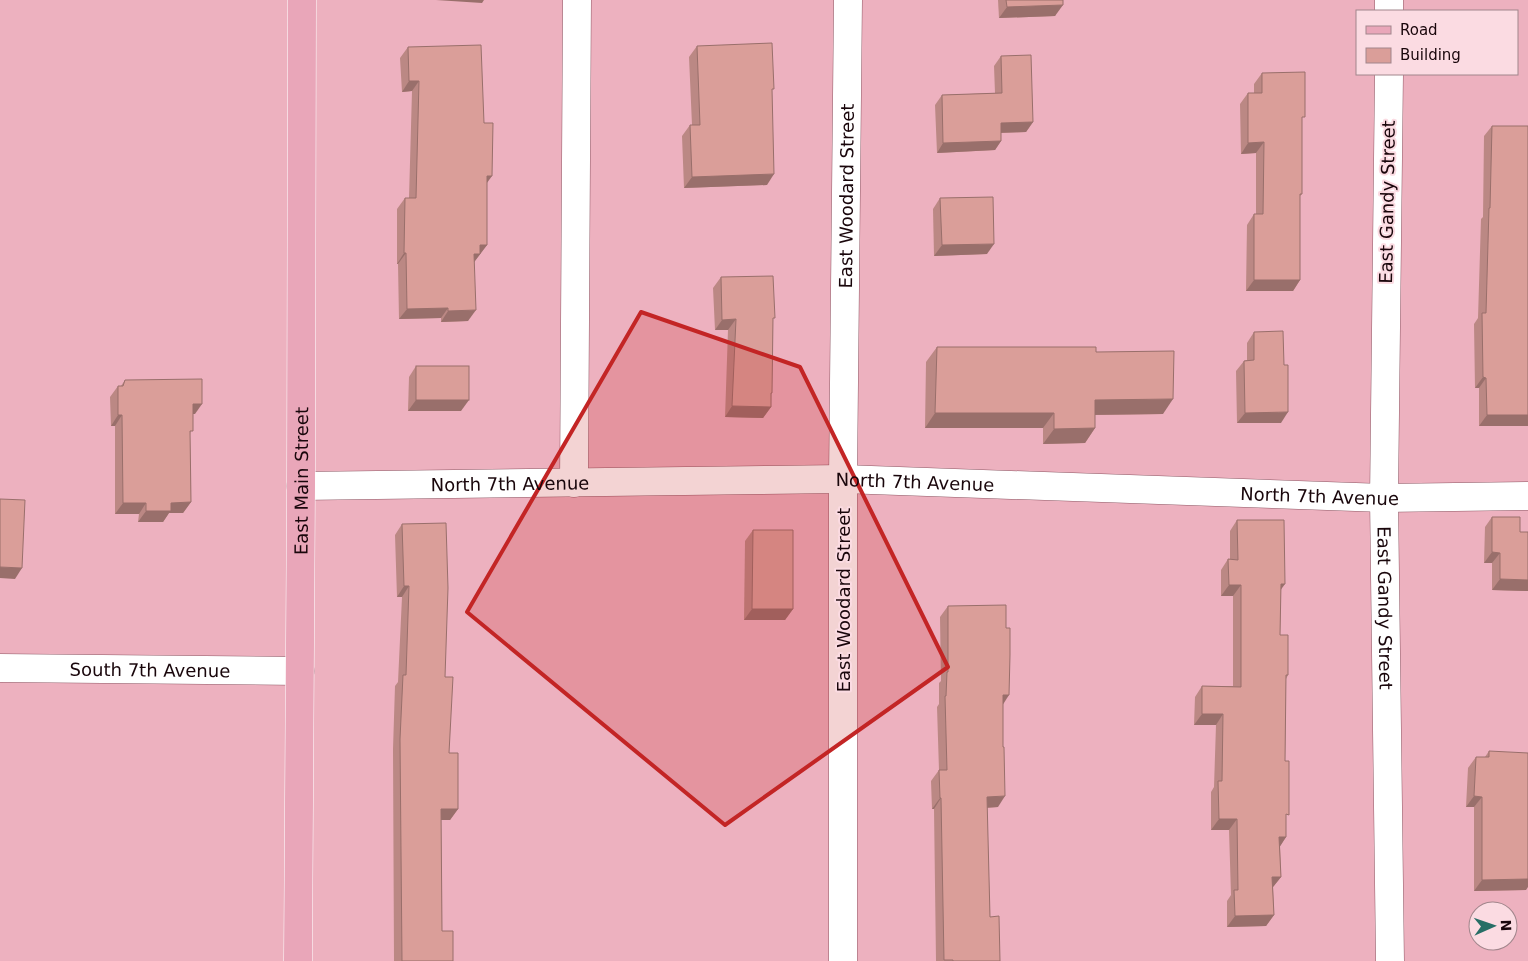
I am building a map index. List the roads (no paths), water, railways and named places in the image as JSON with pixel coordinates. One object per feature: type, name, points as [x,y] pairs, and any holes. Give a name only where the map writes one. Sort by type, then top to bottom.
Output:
[{"type":"main road","name":"East Main Street","points":[[298,961],[302,486],[302,0]]},
{"type":"street","points":[[574,483],[578,0]]},
{"type":"street","name":"East Woodard Street","points":[[843,961],[843,479],[848,0]]},
{"type":"street","name":"East Gandy Street","points":[[1389,75],[1384,498],[1390,961]]},
{"type":"street","name":"North 7th Avenue","points":[[302,486],[843,479],[1384,498],[1528,496]]},
{"type":"street","name":"South 7th Avenue","points":[[0,668],[300,670]]}]
